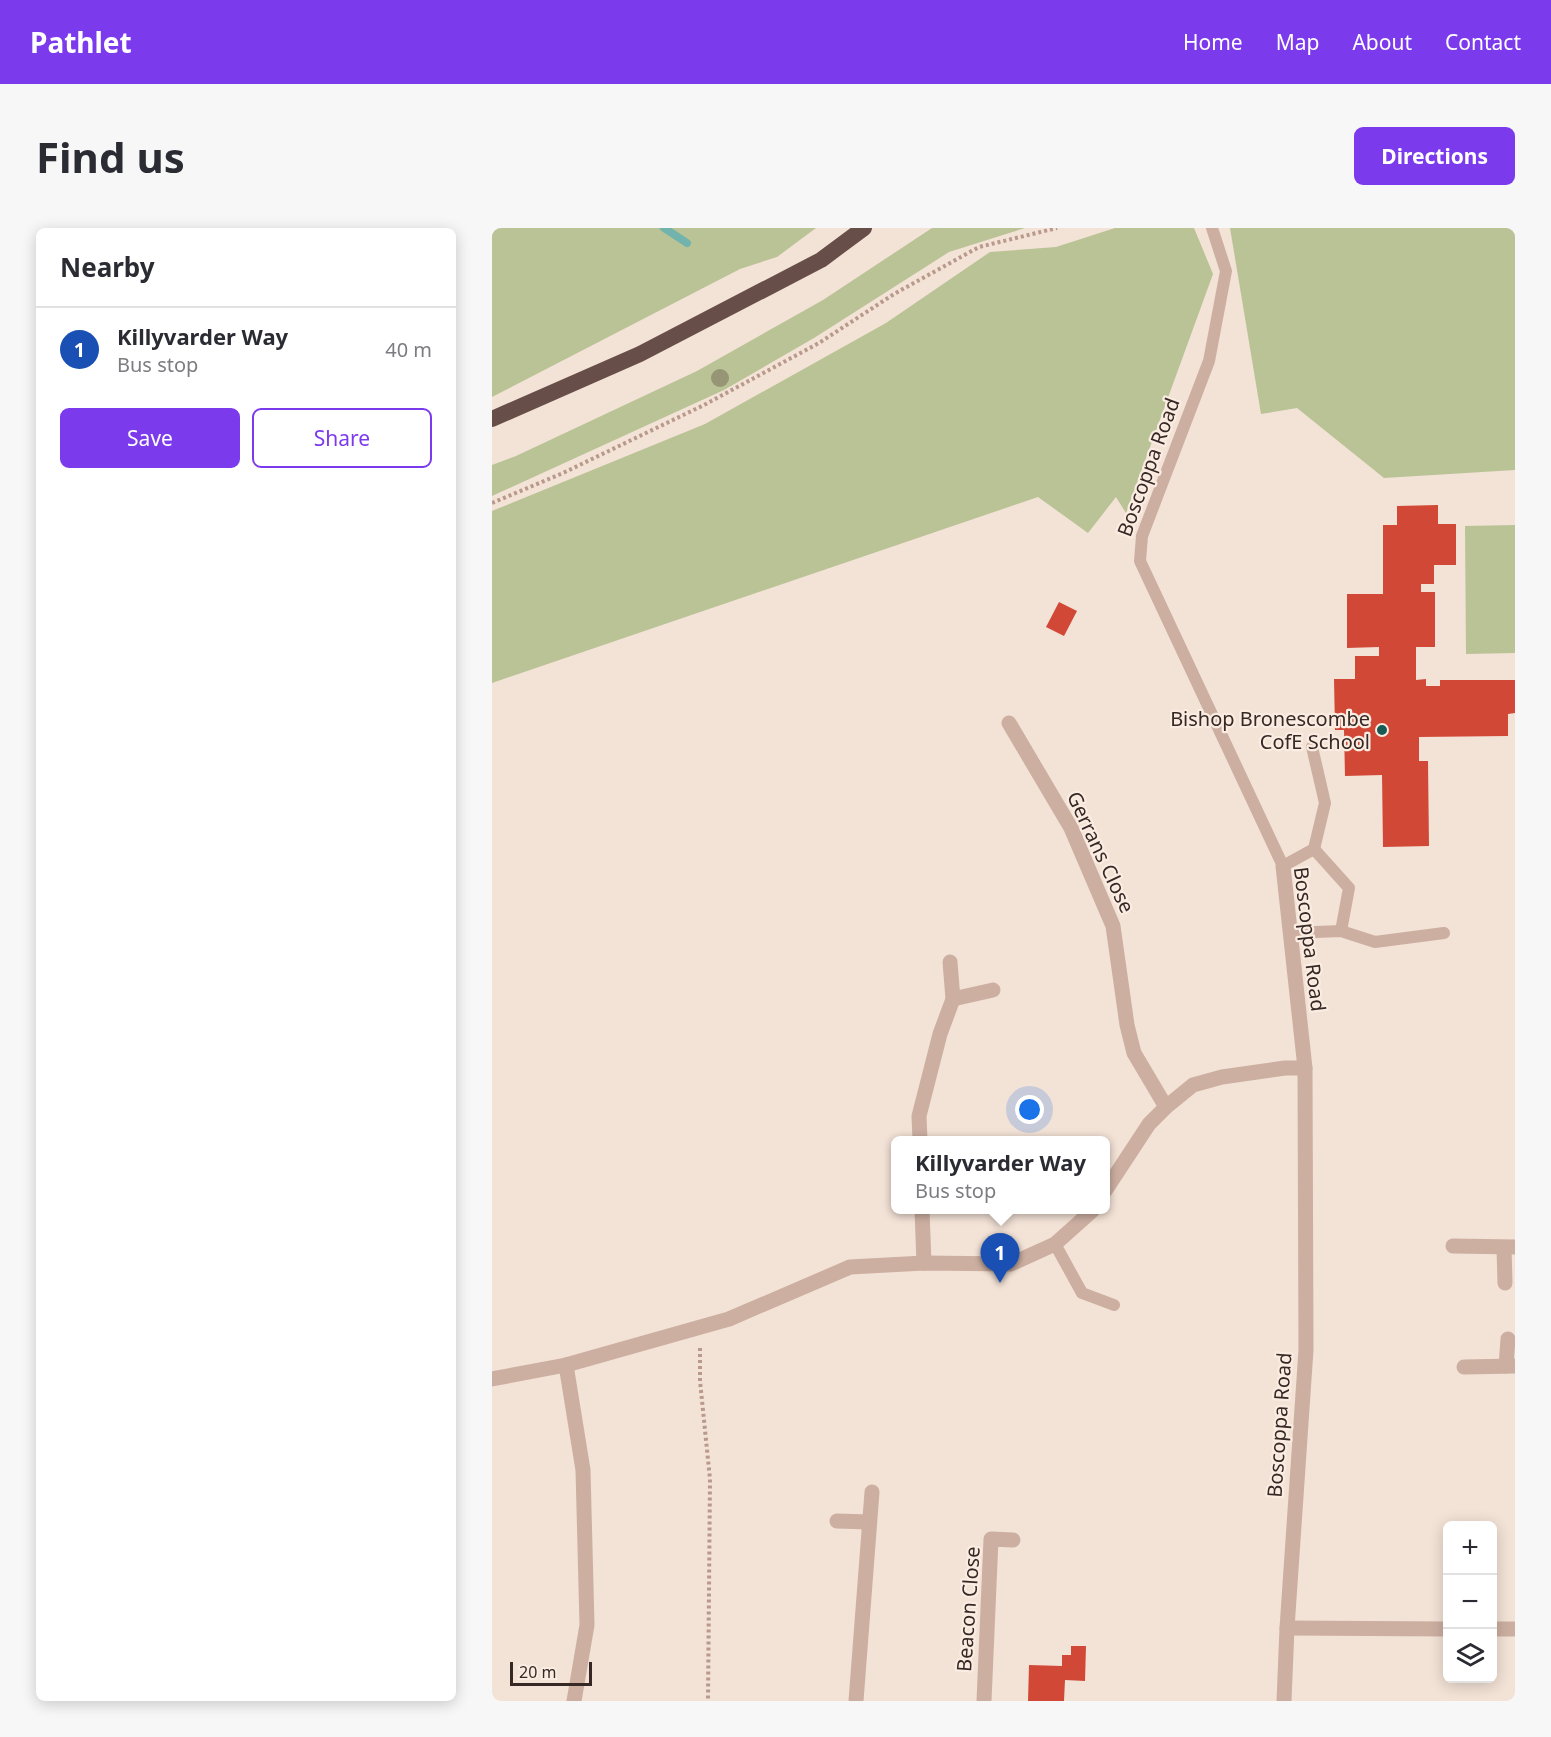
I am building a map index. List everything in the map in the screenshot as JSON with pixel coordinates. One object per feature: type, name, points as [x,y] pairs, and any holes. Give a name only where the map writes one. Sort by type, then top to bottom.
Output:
[{"type":"highway","points":[[492,419],[640,354],[821,260],[864,228]]},
{"type":"street","name":"Gerrans Close","points":[[1009,723],[1071,828],[1113,926],[1127,1025],[1134,1053],[1166,1107]]},
{"type":"street","name":"Boscoppa Road","points":[[1282,866],[1305,1068],[1306,1350],[1284,1701]]},
{"type":"street","points":[[920,1136],[919,1116],[940,1034],[953,999],[950,962]]},
{"type":"street","points":[[953,999],[993,990]]},
{"type":"street","points":[[1110,1183],[1149,1124],[1193,1085],[1232,1076],[1285,1068],[1305,1068]]},
{"type":"street","points":[[922,1214],[924,1263]]},
{"type":"street","points":[[492,1379],[566,1365],[729,1320],[850,1267],[924,1263],[1011,1264],[1055,1244],[1088,1214]]},
{"type":"street","points":[[1453,1246],[1510,1247],[1505,1282]]},
{"type":"street","points":[[1464,1367],[1511,1366],[1509,1339]]},
{"type":"street","points":[[566,1365],[583,1470],[587,1625],[574,1701]]},
{"type":"street","points":[[856,1701],[872,1492]]},
{"type":"street","points":[[837,1521],[869,1522]]},
{"type":"street","name":"Beacon Close","points":[[984,1701],[991,1539],[1012,1540]]},
{"type":"street","points":[[1287,1628],[1443,1629]]},
{"type":"street","points":[[1497,1629],[1515,1629]]},
{"type":"lane","name":"Boscoppa Road","points":[[1212,228],[1226,271],[1209,361],[1142,536],[1140,561],[1282,866]]},
{"type":"lane","points":[[1282,866],[1314,849],[1325,803],[1312,747]]},
{"type":"lane","points":[[1314,849],[1349,888],[1341,931]]},
{"type":"lane","points":[[1290,933],[1341,931],[1375,942],[1444,933]]},
{"type":"lane","points":[[1055,1244],[1082,1293],[1114,1305]]},
{"type":"path","points":[[492,502],[563,473],[705,405],[819,343],[894,294],[980,247],[1057,228]]},
{"type":"path","points":[[700,1328],[700,1381],[710,1479],[708,1701]]},
{"type":"green space","points":[[492,228],[816,228],[777,257],[740,269],[492,397]]},
{"type":"green space","points":[[932,228],[1025,228],[949,252],[814,338],[724,390],[492,496],[492,465],[516,456],[697,371],[823,300]]},
{"type":"green space","points":[[1115,228],[1194,228],[1213,274],[1126,513],[1116,497],[1088,533],[1038,497],[492,683],[492,511],[705,424],[886,323],[990,252],[1056,247]]},
{"type":"green space","points":[[1230,228],[1515,228],[1515,470],[1384,478],[1297,408],[1261,414]]},
{"type":"green space","points":[[1515,525],[1515,653],[1466,654],[1465,526]]},
{"type":"building","points":[[1438,505],[1438,524],[1456,524],[1456,565],[1434,565],[1434,584],[1421,584],[1421,592],[1435,592],[1435,647],[1416,647],[1416,680],[1426,679],[1426,686],[1440,686],[1440,680],[1515,680],[1515,713],[1508,714],[1508,736],[1419,737],[1419,761],[1428,761],[1429,846],[1383,847],[1382,775],[1345,776],[1344,730],[1335,730],[1334,679],[1355,679],[1355,656],[1379,656],[1379,647],[1347,648],[1347,594],[1383,594],[1383,525],[1397,525],[1397,506]]},
{"type":"building","points":[[1059,602],[1077,611],[1064,636],[1046,627]]},
{"type":"building","points":[[1071,1646],[1086,1646],[1085,1681],[1065,1680],[1064,1701],[1028,1701],[1029,1665],[1062,1666],[1062,1655],[1071,1655]]},
{"type":"waterway","points":[[664,228],[687,243]]},
{"type":"place","name":"Bishop Bronescombe CofE School","points":[[1382,730]]},
{"type":"place","name":"Killyvarder Way","points":[[1000,1283]]}]
